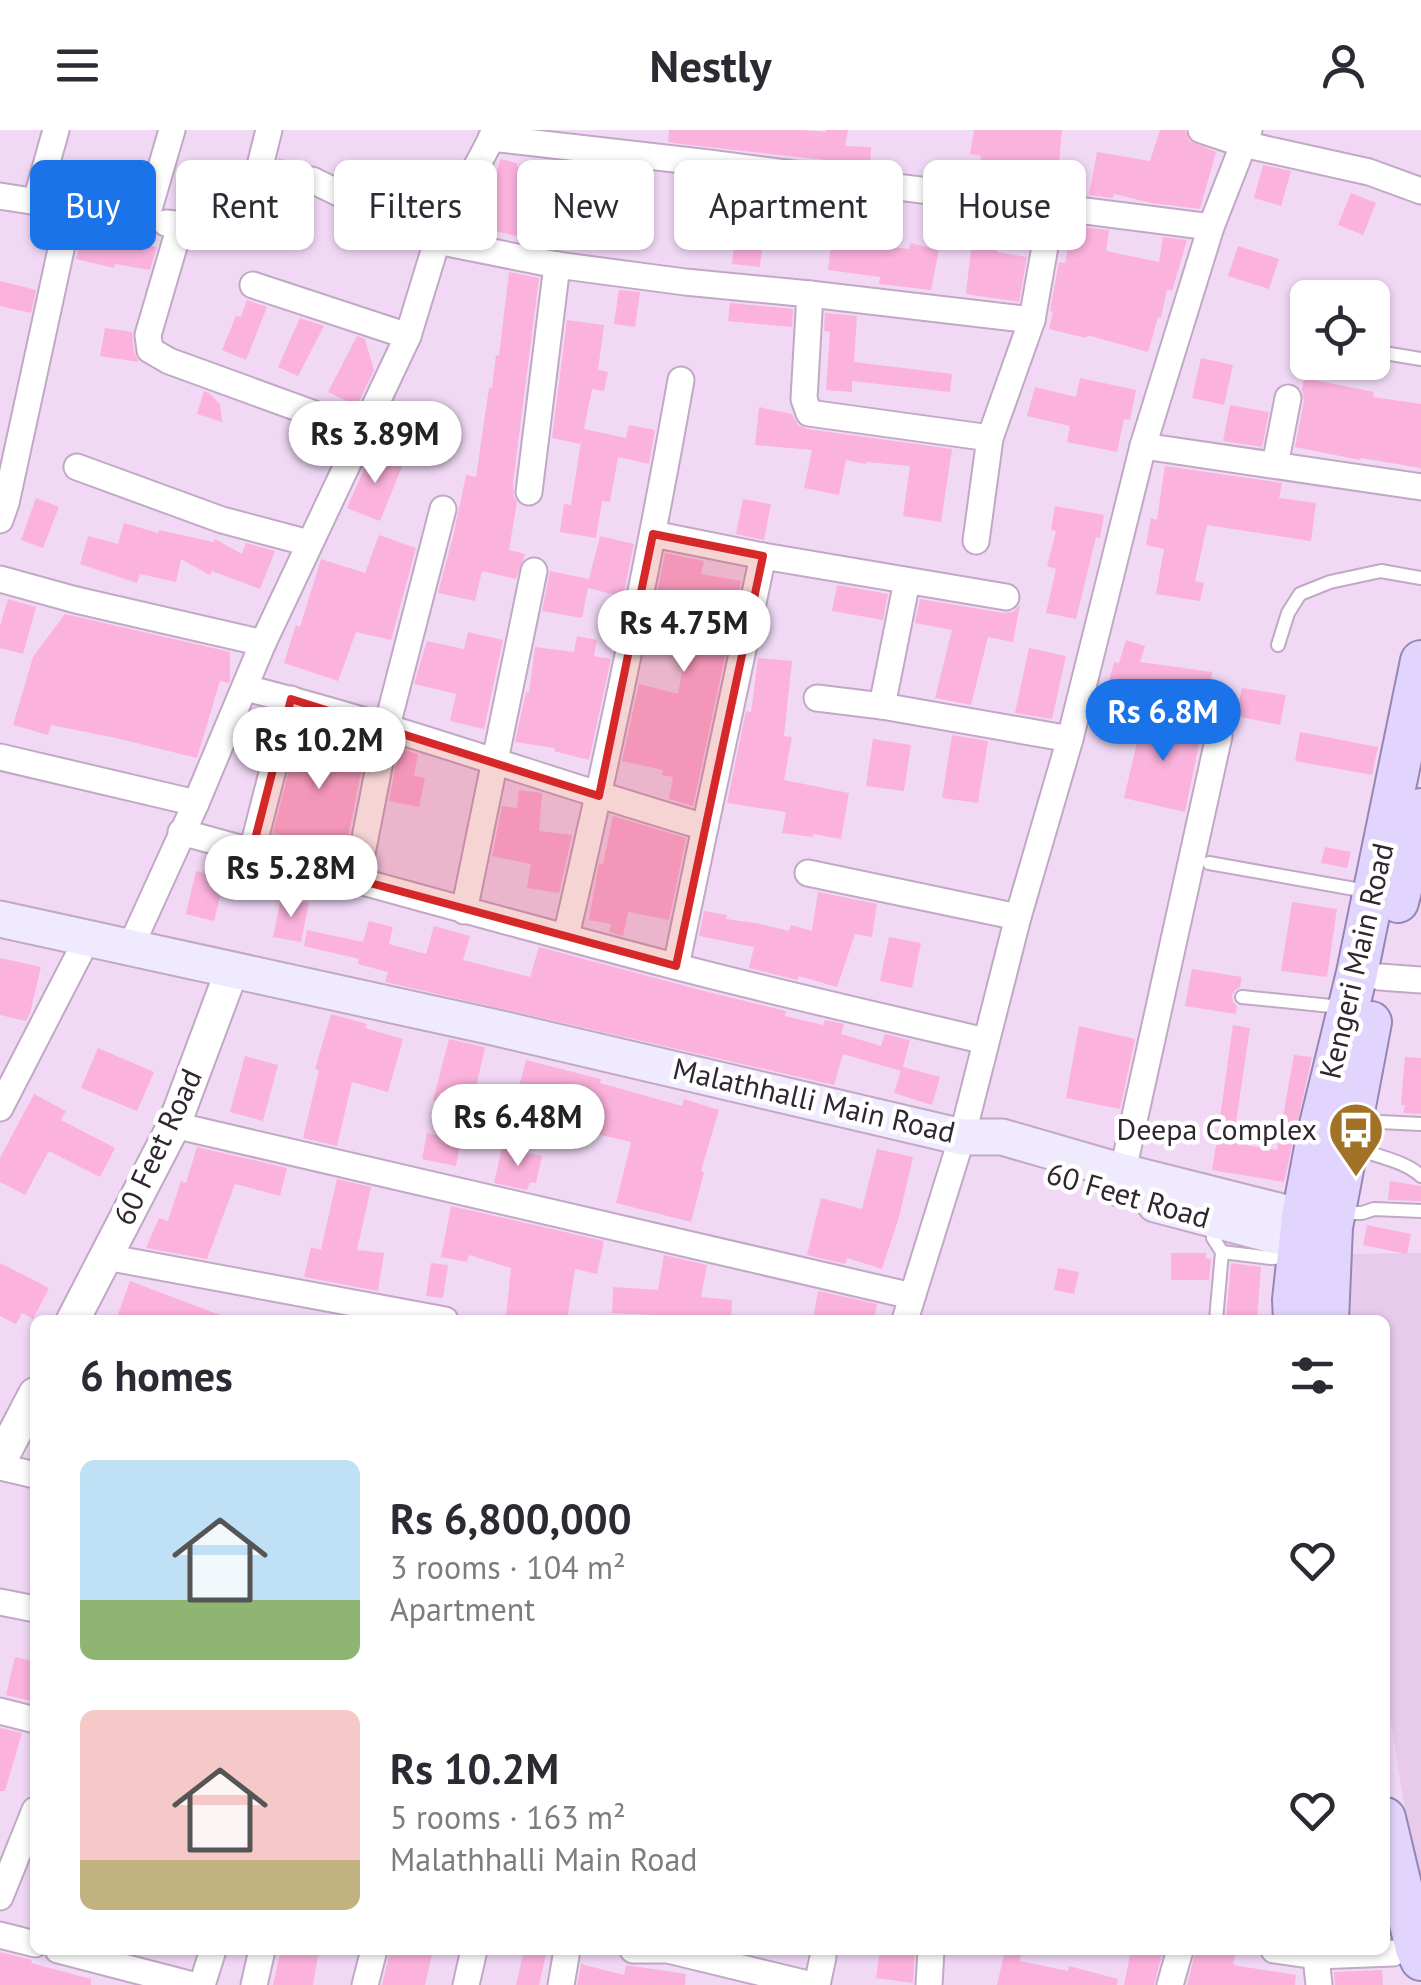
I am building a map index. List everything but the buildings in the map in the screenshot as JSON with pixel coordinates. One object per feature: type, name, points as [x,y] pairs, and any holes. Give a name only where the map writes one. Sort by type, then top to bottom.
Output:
[{"type":"main road","name":"Kengeri Main Road","points":[[1327,1315],[1316,1234],[1317,1137],[1374,893],[1421,662]]},
{"type":"main road","name":"Kengeri Main Road","points":[[1294,1315],[1293,1300],[1350,1132],[1380,977],[1421,809]]},
{"type":"main road","name":"Malathhalli Main Road","points":[[0,919],[512,1031],[962,1137]]},
{"type":"main road","name":"60 Feet Road","points":[[962,1137],[991,1157],[1121,1183],[1218,1236],[1316,1234]]},
{"type":"main road","points":[[1121,1183],[1316,1234]]},
{"type":"main road","points":[[1390,1839],[1416,1949],[1400,1956]]},
{"type":"street","points":[[48,160],[56,130]]},
{"type":"street","points":[[156,185],[172,130]]},
{"type":"street","points":[[262,160],[269,130]]},
{"type":"street","points":[[1201,130],[1246,137],[1370,172],[1421,191]]},
{"type":"street","points":[[480,160],[494,134],[923,190]]},
{"type":"street","points":[[174,1125],[908,1308],[962,1137],[1018,917],[1070,739],[1144,446],[1211,227],[1246,137]]},
{"type":"street","points":[[0,196],[30,200]]},
{"type":"street","points":[[1086,211],[1211,227]]},
{"type":"street","points":[[176,240],[148,334],[150,350],[169,361],[364,432]]},
{"type":"street","points":[[2,508],[60,250]]},
{"type":"street","points":[[130,948],[263,643],[408,336],[434,250]]},
{"type":"street","points":[[485,250],[557,265],[685,282],[1032,320]]},
{"type":"street","points":[[976,541],[990,438],[1032,320],[1044,250]]},
{"type":"street","points":[[530,492],[557,265]]},
{"type":"street","points":[[253,285],[408,336]]},
{"type":"street","points":[[810,294],[804,399],[809,412],[990,438]]},
{"type":"street","points":[[566,936],[654,534],[680,380]]},
{"type":"street","points":[[1275,465],[1288,398]]},
{"type":"street","points":[[1144,446],[1421,487]]},
{"type":"street","points":[[77,467],[222,520],[309,543]]},
{"type":"street","points":[[356,878],[388,726],[443,509]]},
{"type":"street","points":[[654,534],[1006,597]]},
{"type":"street","points":[[676,966],[763,556]]},
{"type":"street","points":[[464,911],[534,571]]},
{"type":"street","points":[[0,579],[263,643]]},
{"type":"street","points":[[882,706],[907,582]]},
{"type":"street","points":[[246,688],[388,726],[704,827]]},
{"type":"street","points":[[817,698],[1070,739]]},
{"type":"street","points":[[252,851],[291,699]]},
{"type":"street","points":[[1121,1183],[1218,736]]},
{"type":"street","points":[[0,757],[196,803]]},
{"type":"street","points":[[182,832],[464,911],[985,1041]]},
{"type":"street","points":[[808,873],[1018,917]]},
{"type":"street","points":[[0,1108],[6,1083],[87,939]]},
{"type":"street","name":"60 Feet Road","points":[[76,1315],[174,1125],[232,970]]},
{"type":"street","points":[[1380,977],[1421,980]]},
{"type":"street","points":[[106,1257],[418,1315]]},
{"type":"street","points":[[30,1404],[0,1464],[30,1473]]},
{"type":"street","points":[[0,1602],[30,1608]]},
{"type":"street","points":[[0,1711],[30,1719]]},
{"type":"street","points":[[0,1897],[30,1827]]},
{"type":"street","points":[[0,1935],[30,1943]]},
{"type":"street","points":[[77,1955],[193,1985]]},
{"type":"street","points":[[202,1985],[211,1955]]},
{"type":"street","points":[[254,1985],[261,1955]]},
{"type":"street","points":[[365,1985],[373,1955]]},
{"type":"street","points":[[466,1985],[473,1955]]},
{"type":"street","points":[[561,1985],[566,1955]]},
{"type":"street","points":[[689,1955],[814,1985],[823,1957]]},
{"type":"street","points":[[929,1985],[931,1955]]},
{"type":"street","points":[[1170,1985],[1179,1955]]},
{"type":"street","points":[[1309,1955],[1400,1956]]},
{"type":"street","points":[[1316,1956],[1319,1985]]},
{"type":"lane","points":[[1390,354],[1421,360]]},
{"type":"lane","points":[[1278,645],[1288,613],[1300,594],[1330,582],[1381,571],[1421,578]]},
{"type":"lane","points":[[1209,864],[1374,893]]},
{"type":"lane","points":[[1242,997],[1349,1007]]},
{"type":"lane","points":[[1350,1132],[1421,1124]]},
{"type":"lane","points":[[1350,1132],[1374,1156],[1410,1166],[1421,1176]]},
{"type":"lane","points":[[1316,1234],[1374,1209],[1421,1211]]},
{"type":"lane","points":[[1216,1315],[1218,1236]]},
{"type":"highlighted area","points":[[653,534],[763,556],[676,966],[252,851],[291,699],[599,796]]},
{"type":"shaded area","points":[[1421,1253],[1421,1891],[1390,1716],[1390,1315],[1350,1315],[1349,1254]]},
{"type":"place","name":"Deepa Complex","points":[[1356,1179]]}]
